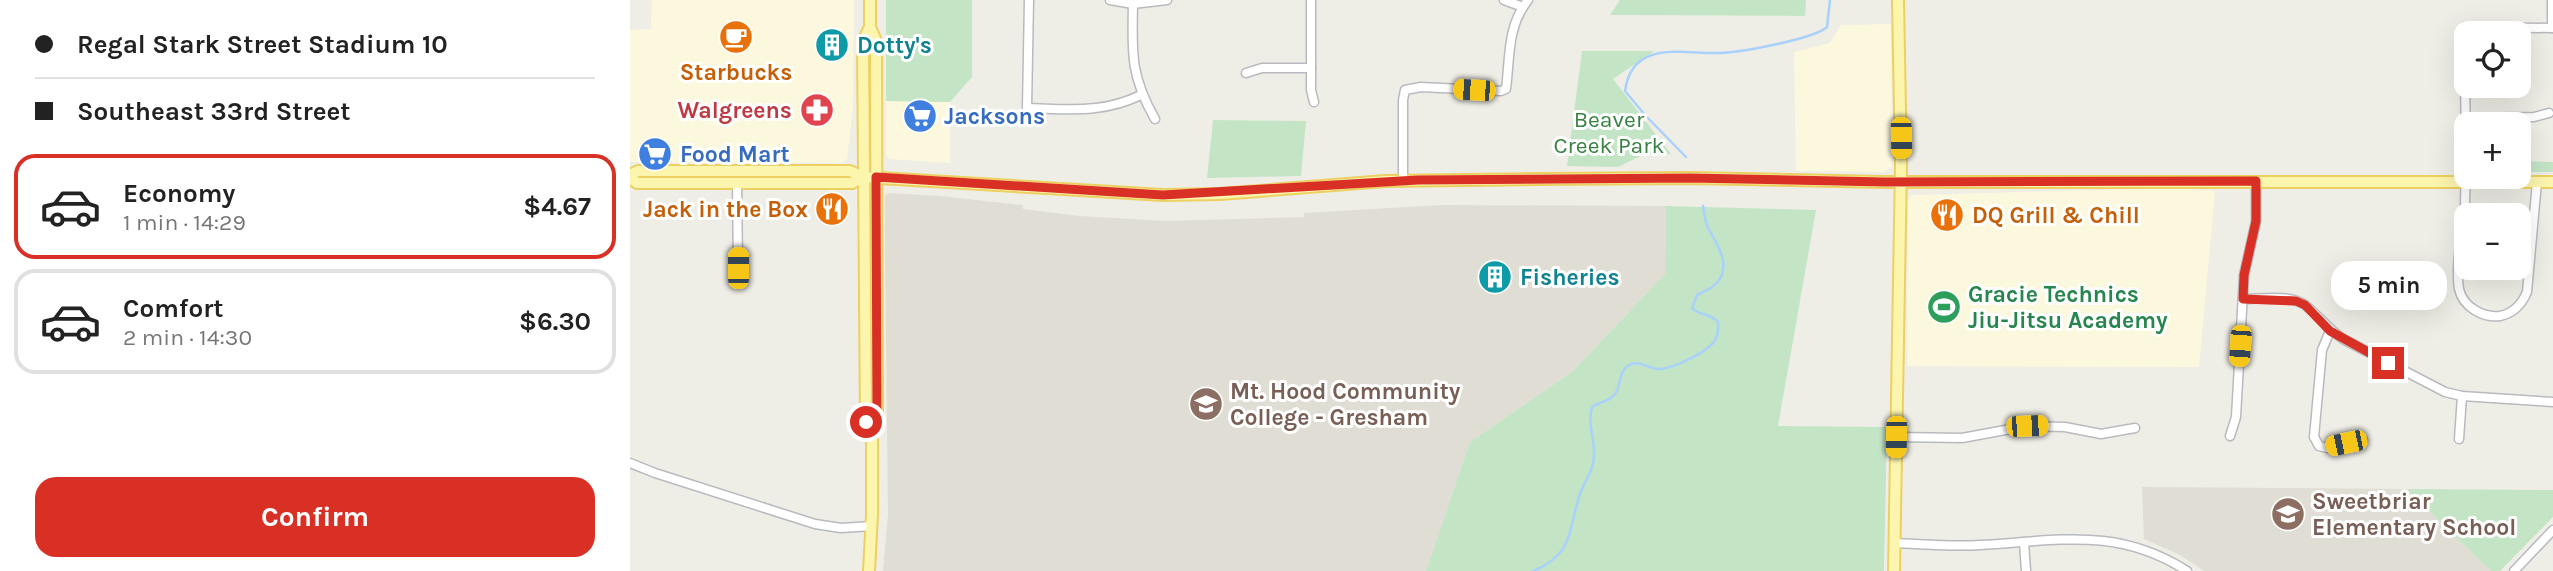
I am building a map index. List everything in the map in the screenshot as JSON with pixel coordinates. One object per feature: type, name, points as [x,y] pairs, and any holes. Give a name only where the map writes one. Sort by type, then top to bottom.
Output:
[{"type":"main road","points":[[869,571],[872,431],[877,423],[876,41],[870,27],[870,0]]},
{"type":"main road","points":[[1894,571],[1901,182],[1898,0]]},
{"type":"main road","points":[[870,27],[863,41],[863,177],[866,422],[872,431]]},
{"type":"main road","points":[[863,177],[852,183],[637,183],[630,177],[638,171],[850,171],[863,177],[1163,195],[1220,194],[1403,180],[1690,178],[1901,182],[2454,181]]},
{"type":"main road","points":[[2531,182],[2553,182]]},
{"type":"main road","points":[[865,381],[871,384],[872,395],[877,397]]},
{"type":"street","points":[[1030,0],[1027,108],[1098,109],[1123,104],[1141,95]]},
{"type":"street","points":[[1110,0],[1133,4],[1167,0]]},
{"type":"street","points":[[1311,0],[1311,90],[1314,103]]},
{"type":"street","points":[[1403,180],[1405,90],[1420,87],[1501,91],[1506,89],[1510,43],[1516,17],[1526,3],[1504,0]]},
{"type":"street","points":[[2465,112],[2464,27],[2552,27],[2552,0]]},
{"type":"street","points":[[1133,4],[1132,56],[1141,95],[1155,119]]},
{"type":"street","points":[[1246,73],[1262,68],[1311,68]]},
{"type":"street","points":[[2531,117],[2549,113]]},
{"type":"street","points":[[2230,436],[2236,417],[2244,275],[2256,221],[2256,181]]},
{"type":"street","points":[[2465,189],[2459,290],[2468,305],[2478,312],[2496,316],[2511,312],[2527,292],[2537,182]]},
{"type":"street","points":[[737,183],[738,268]]},
{"type":"street","points":[[2243,299],[2296,301],[2305,305],[2330,331],[2445,392],[2462,396],[2553,402]]},
{"type":"street","points":[[2330,331],[2322,350],[2314,437],[2319,446],[2327,447],[2363,440]]},
{"type":"street","points":[[2459,439],[2462,396]]},
{"type":"street","points":[[1896,437],[1962,438],[2027,426],[2066,427],[2101,433],[2135,428]]},
{"type":"street","points":[[630,463],[814,524],[841,528],[872,526]]},
{"type":"street","points":[[2514,571],[2553,530]]},
{"type":"street","points":[[1894,543],[1976,546],[2081,538],[2111,541],[2155,554],[2187,571]]},
{"type":"street","points":[[2024,542],[2026,571]]},
{"type":"shaded area","points":[[652,0],[854,0],[853,107],[847,160],[842,163],[630,162],[630,30],[651,29]]},
{"type":"shaded area","points":[[1891,24],[1892,167],[1883,172],[1796,171],[1794,52],[1830,43],[1841,25]]},
{"type":"shaded area","points":[[886,101],[950,102],[950,163],[889,159],[886,156]]},
{"type":"shaded area","points":[[2178,188],[2215,191],[2199,367],[1907,366],[1908,201],[1912,195]]},
{"type":"shaded area","name":"Mt. Hood Community College - Gresham","points":[[888,193],[1023,205],[1023,209],[1079,216],[1167,221],[1304,217],[1304,213],[1441,205],[1666,206],[1665,274],[1572,372],[1470,442],[1426,571],[883,571],[888,514],[885,196]]},
{"type":"shaded area","name":"Sweetbriar Elementary School","points":[[2142,487],[2407,489],[2491,571],[2204,571],[2180,555],[2144,539]]},
{"type":"green space","points":[[886,0],[972,0],[972,77],[950,102],[886,101]]},
{"type":"green space","points":[[1620,0],[1806,0],[1805,16],[1610,15]]},
{"type":"green space","name":"Beaver Creek Park","points":[[1582,51],[1654,51],[1613,79],[1671,154],[1645,154],[1618,167],[1567,166]]},
{"type":"green space","points":[[1213,120],[1306,121],[1301,176],[1207,178]]},
{"type":"green space","points":[[2531,161],[2553,162],[2553,172],[2531,172]]},
{"type":"green space","points":[[1666,206],[1816,210],[1778,426],[1887,427],[1884,571],[1426,571],[1470,442],[1572,372],[1665,274]]},
{"type":"green space","points":[[2407,489],[2553,490],[2553,517],[2500,571],[2491,571]]},
{"type":"waterway","points":[[1686,157],[1625,91],[1630,74],[1638,63],[1648,56],[1661,53],[1728,52],[1807,36],[1827,27],[1830,0]]},
{"type":"waterway","points":[[1533,571],[1557,556],[1568,538],[1581,491],[1594,460],[1590,420],[1592,407],[1615,394],[1623,371],[1629,365],[1637,363],[1660,369],[1674,366],[1700,353],[1713,343],[1717,336],[1718,322],[1692,308],[1697,295],[1719,281],[1723,266],[1720,250],[1707,225],[1703,206]]},
{"type":"place","name":"Starbucks","points":[[736,37]]},
{"type":"place","name":"Dotty's","points":[[832,45]]},
{"type":"place","name":"Walgreens","points":[[817,110]]},
{"type":"place","name":"Jacksons","points":[[920,116]]},
{"type":"place","name":"Food Mart","points":[[655,154]]},
{"type":"place","name":"Jack in the Box","points":[[832,209]]},
{"type":"place","name":"DQ Grill & Chill","points":[[1947,215]]},
{"type":"place","name":"Fisheries","points":[[1495,277]]},
{"type":"place","name":"Gracie Technics Jiu-Jitsu Academy","points":[[1944,307]]},
{"type":"place","name":"Mt. Hood Community College - Gresham","points":[[1206,404]]},
{"type":"place","name":"Sweetbriar Elementary School","points":[[2288,514]]},
{"type":"route","points":[[866,422],[872,431],[877,423],[876,177],[1139,195],[1220,194],[1385,181],[1538,178],[1885,182],[2256,181],[2256,221],[2244,275],[2243,299],[2296,301],[2305,305],[2330,331],[2388,363]]}]
